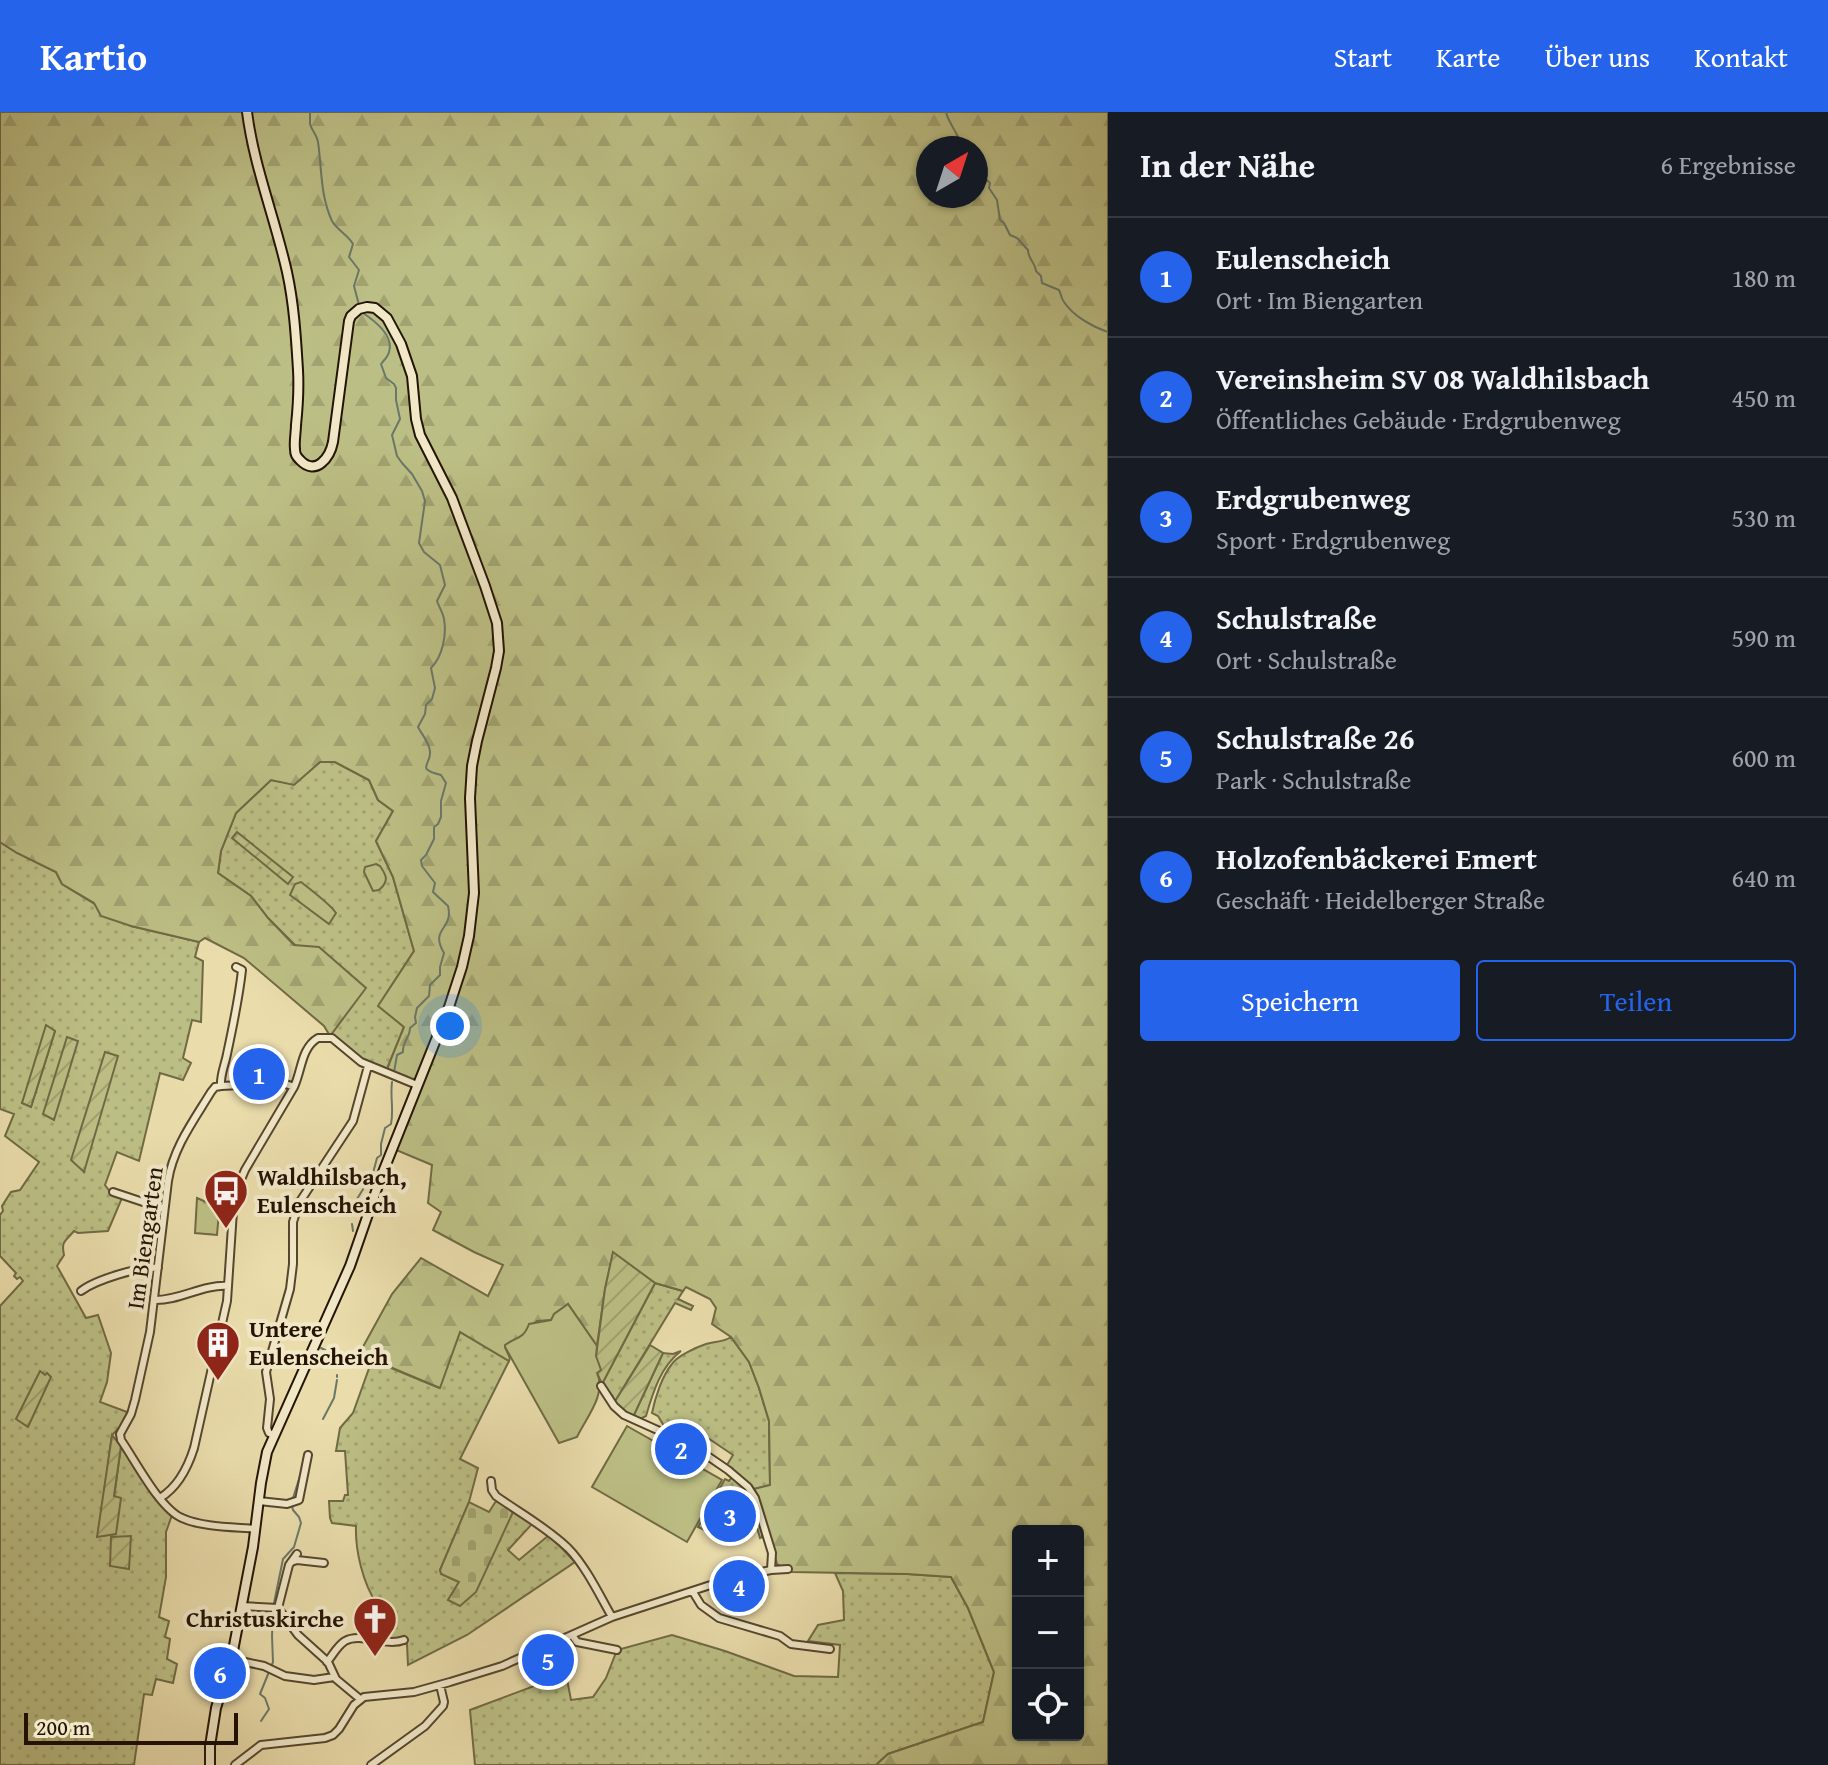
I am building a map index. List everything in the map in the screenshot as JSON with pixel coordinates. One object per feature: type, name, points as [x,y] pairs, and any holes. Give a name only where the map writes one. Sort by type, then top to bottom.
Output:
[{"type":"street","points":[[210,1765],[216,1706],[231,1659],[242,1606],[263,1469],[274,1435],[342,1285],[452,998],[469,936],[475,882],[471,777],[475,748],[497,663],[499,637],[497,623],[454,504],[420,435],[408,360],[390,322],[378,309],[359,309],[348,324],[333,442],[328,457],[313,466],[305,464],[296,455],[298,370],[290,288],[256,160],[247,112]]},
{"type":"street","name":"Im Biengarten","points":[[160,1498],[120,1434],[131,1414],[150,1334],[169,1173],[176,1151],[211,1092],[221,1086],[242,970],[236,967]]},
{"type":"street","points":[[256,1529],[188,1521],[173,1513],[160,1498],[177,1484],[193,1453],[225,1310],[236,1189],[294,1087],[311,1042],[318,1038],[332,1038],[368,1066],[417,1085]]},
{"type":"street","points":[[274,1435],[267,1428],[270,1397],[266,1372],[291,1284],[294,1214],[353,1121],[368,1066]]},
{"type":"street","points":[[221,1086],[283,1083],[294,1087]]},
{"type":"street","points":[[113,1192],[164,1209]]},
{"type":"street","points":[[81,1291],[100,1281],[147,1267],[158,1268]]},
{"type":"street","points":[[154,1300],[228,1286]]},
{"type":"street","points":[[601,1386],[624,1415],[693,1446],[748,1487],[755,1498],[772,1553],[771,1570]]},
{"type":"street","points":[[259,1501],[287,1504],[298,1500],[308,1455]]},
{"type":"street","points":[[491,1481],[496,1496],[573,1554],[612,1617]]},
{"type":"street","points":[[278,1608],[291,1562],[297,1554]]},
{"type":"street","points":[[291,1562],[324,1563]]},
{"type":"street","points":[[235,1765],[262,1744],[333,1735],[360,1699],[369,1695],[414,1692],[440,1685],[502,1666],[612,1617],[732,1578],[788,1569]]},
{"type":"street","points":[[693,1592],[701,1605],[719,1618],[780,1636],[791,1644],[830,1649]]},
{"type":"street","points":[[242,1606],[278,1608],[299,1636],[327,1662],[334,1677],[360,1699]]},
{"type":"street","points":[[572,1635],[577,1642],[617,1650]]},
{"type":"street","points":[[327,1662],[343,1642],[350,1639],[392,1643],[404,1640]]},
{"type":"street","points":[[231,1659],[271,1669],[284,1676],[312,1680],[334,1677]]},
{"type":"street","points":[[371,1765],[424,1727],[443,1706],[445,1703],[440,1685]]},
{"type":"green space","points":[[0,112],[1108,112],[1108,1765],[876,1765],[888,1754],[983,1722],[994,1672],[968,1608],[951,1577],[791,1572],[777,1564],[754,1489],[770,1485],[769,1421],[749,1362],[731,1337],[712,1324],[716,1308],[710,1299],[686,1287],[683,1291],[655,1283],[613,1253],[597,1346],[568,1304],[551,1320],[537,1321],[505,1347],[509,1361],[460,1332],[440,1388],[359,1354],[392,1294],[421,1258],[488,1296],[503,1265],[433,1230],[441,1212],[428,1203],[432,1165],[389,1147],[412,1087],[403,1076],[387,1069],[404,1027],[378,1006],[414,951],[393,877],[376,841],[393,811],[378,800],[369,780],[335,762],[320,762],[294,785],[271,780],[236,813],[221,851],[218,873],[251,896],[294,945],[319,947],[366,988],[330,1036],[324,1026],[244,958],[205,938],[199,942],[101,916],[94,903],[62,884],[56,872],[0,842]]},
{"type":"green space","points":[[320,762],[335,762],[369,780],[378,800],[393,811],[376,841],[393,877],[414,951],[379,1005],[404,1027],[387,1069],[368,1066],[330,1036],[365,988],[343,970],[295,945],[251,896],[218,873],[221,851],[236,813],[271,780],[294,784]]},
{"type":"green space","points":[[237,832],[293,877],[288,884],[232,838]]},
{"type":"green space","points":[[0,842],[56,872],[62,884],[131,926],[199,942],[195,957],[203,961],[201,1022],[192,1020],[183,1058],[191,1063],[183,1080],[160,1073],[139,1161],[117,1152],[105,1185],[111,1193],[122,1198],[108,1231],[74,1231],[64,1242],[64,1255],[57,1266],[86,1318],[98,1315],[111,1353],[107,1382],[100,1402],[127,1412],[125,1422],[112,1435],[98,1536],[116,1534],[114,1497],[121,1446],[155,1497],[172,1515],[166,1532],[166,1577],[159,1617],[169,1621],[165,1637],[170,1639],[167,1659],[177,1664],[173,1683],[156,1679],[152,1695],[144,1694],[134,1765],[0,1765],[0,1306],[23,1281],[14,1276],[16,1273],[0,1256],[0,1215],[11,1192],[20,1190],[39,1162],[5,1136],[14,1114],[0,1109]],"holes":[[[55,1031],[31,1107],[22,1103]]]},
{"type":"green space","points":[[376,864],[386,878],[379,890],[373,891],[364,872],[365,867]]},
{"type":"green space","points":[[301,882],[336,913],[329,924],[290,895],[295,884]]},
{"type":"green space","points":[[46,1025],[55,1031],[31,1107],[22,1103]]},
{"type":"green space","points":[[67,1037],[78,1041],[54,1120],[43,1114]]},
{"type":"green space","points":[[105,1052],[118,1056],[84,1172],[71,1160]]},
{"type":"green space","points":[[197,1198],[218,1210],[217,1235],[195,1233]]},
{"type":"green space","points":[[613,1252],[655,1283],[602,1384],[597,1373],[596,1356]]},
{"type":"green space","points":[[655,1283],[683,1291],[678,1299],[693,1306],[691,1310],[675,1303],[614,1403],[602,1384]]},
{"type":"green space","points":[[568,1304],[597,1346],[596,1356],[601,1370],[597,1373],[597,1397],[577,1437],[559,1443],[505,1345],[522,1335],[529,1324],[551,1320]]},
{"type":"green space","points":[[460,1332],[509,1361],[460,1459],[478,1468],[469,1502],[440,1570],[459,1582],[448,1600],[514,1510],[532,1524],[508,1550],[519,1560],[549,1535],[575,1562],[467,1635],[408,1665],[407,1644],[386,1640],[373,1631],[372,1606],[377,1604],[361,1566],[356,1526],[332,1523],[330,1518],[329,1501],[343,1501],[348,1495],[345,1451],[336,1451],[340,1428],[353,1413],[372,1360],[439,1388]]},
{"type":"green space","points":[[731,1337],[749,1362],[769,1421],[770,1485],[754,1489],[727,1465],[733,1455],[696,1430],[689,1429],[685,1439],[667,1431],[658,1416],[652,1413],[662,1381],[675,1361],[698,1347]]},
{"type":"green space","points":[[650,1345],[663,1353],[633,1417],[614,1403]]},
{"type":"green space","points":[[681,1351],[663,1372],[646,1416],[640,1419],[633,1417],[663,1353]]},
{"type":"green space","points":[[40,1371],[51,1377],[28,1427],[16,1419]]},
{"type":"green space","points":[[627,1426],[722,1480],[687,1542],[592,1487]]},
{"type":"green space","points":[[112,1435],[121,1446],[114,1496],[121,1498],[116,1534],[97,1537]]},
{"type":"green space","points":[[732,1477],[754,1504],[762,1529],[760,1538],[752,1510],[731,1542],[698,1527],[725,1479],[729,1481]]},
{"type":"green space","points":[[730,1493],[750,1506],[730,1540],[709,1527]]},
{"type":"green space","points":[[496,1501],[514,1510],[476,1592],[460,1606],[448,1600],[459,1582],[441,1574],[440,1570],[469,1502],[489,1512]]},
{"type":"green space","points":[[131,1536],[129,1569],[110,1566],[111,1537]]},
{"type":"green space","points":[[835,1573],[951,1577],[968,1608],[994,1672],[983,1722],[888,1754],[876,1765],[475,1765],[470,1710],[566,1674],[571,1700],[593,1697],[606,1678],[617,1650],[672,1635],[794,1676],[838,1677],[840,1645],[808,1641],[818,1625],[844,1620],[843,1591]]},
{"type":"green space","points":[[567,1647],[570,1655],[552,1667],[531,1674],[526,1662]]},
{"type":"waterway","points":[[310,112],[310,124],[318,142],[328,211],[334,224],[353,244],[349,257],[359,270],[354,286],[359,305]]},
{"type":"waterway","points":[[946,112],[958,136]]},
{"type":"waterway","points":[[988,181],[997,200],[1000,220],[1010,235],[1028,250],[1042,283],[1059,290],[1064,302],[1078,316],[1108,332]]},
{"type":"waterway","points":[[363,313],[378,325],[389,340],[388,354],[381,364],[386,378],[396,388],[400,419],[392,435],[397,456],[412,474],[425,501],[419,543],[424,552],[440,565],[445,585],[437,601],[443,617],[443,646],[431,668],[435,688],[432,699],[426,705],[418,727],[430,749],[426,769],[441,775],[446,783],[441,817],[434,827],[434,839],[421,860],[435,883],[433,892],[448,906],[449,914],[439,938],[444,953],[440,975],[430,985],[429,996],[417,1008],[416,1023],[410,1028],[403,1052],[397,1055],[394,1072]]},
{"type":"waterway","points":[[357,1199],[373,1173],[377,1158],[381,1155],[385,1128],[391,1124],[392,1082]]},
{"type":"waterway","points":[[352,1224],[353,1231]]},
{"type":"waterway","points":[[321,1348],[340,1360],[339,1368]]},
{"type":"waterway","points":[[323,1419],[334,1398],[337,1380]]},
{"type":"waterway","points":[[293,1498],[300,1476]]},
{"type":"waterway","points":[[274,1603],[283,1559],[294,1547],[301,1523],[292,1506]]},
{"type":"waterway","points":[[261,1721],[269,1709],[260,1694],[273,1662],[273,1612]]},
{"type":"place","name":"Eulenscheich","points":[[259,1074]]},
{"type":"place","name":"Waldhilsbach, Eulenscheich","points":[[226,1230]]},
{"type":"place","name":"Untere Eulenscheich","points":[[218,1382]]},
{"type":"place","name":"Vereinsheim SV 08 Waldhilsbach","points":[[681,1449]]},
{"type":"place","name":"Erdgrubenweg","points":[[730,1516]]},
{"type":"place","name":"Schulstraße","points":[[739,1586]]},
{"type":"place","name":"Christuskirche","points":[[375,1658]]},
{"type":"place","name":"Schulstraße 26","points":[[548,1660]]},
{"type":"place","name":"Holzofenbäckerei Emert","points":[[220,1673]]}]
